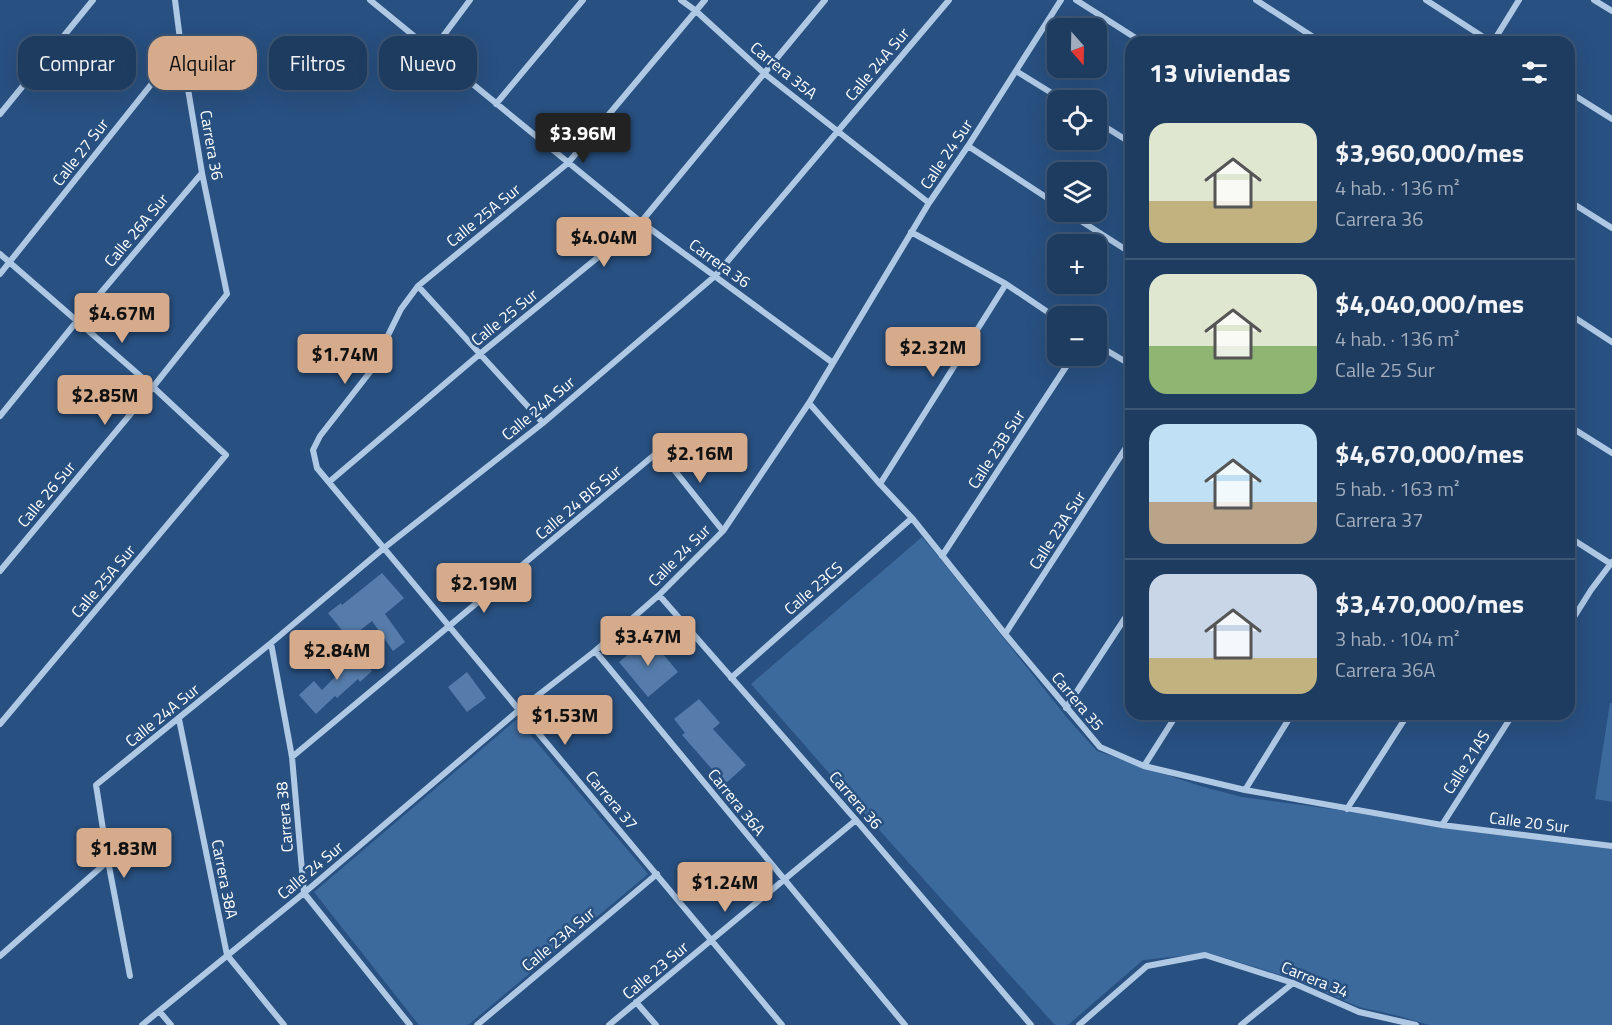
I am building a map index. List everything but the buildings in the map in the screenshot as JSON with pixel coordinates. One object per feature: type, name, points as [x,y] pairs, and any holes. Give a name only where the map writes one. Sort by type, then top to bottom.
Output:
[{"type":"street","points":[[0,114],[93,0]]},
{"type":"street","name":"Carrera 36","points":[[175,0],[180,36]]},
{"type":"street","name":"Carrera 36","points":[[370,0],[414,36]]},
{"type":"street","points":[[443,36],[470,0]]},
{"type":"street","points":[[496,104],[583,0]]},
{"type":"street","name":"Carrera 35A","points":[[681,0],[765,74],[929,203]]},
{"type":"street","name":"Calle 25A Sur","points":[[329,482],[317,468],[313,450],[320,436],[370,372],[401,309],[418,286],[568,163],[705,0]]},
{"type":"street","name":"Calle 25 Sur","points":[[329,482],[641,222],[825,0]]},
{"type":"street","name":"Calle 24A Sur","points":[[108,861],[96,785],[272,643],[384,548],[543,423],[715,276],[949,0]]},
{"type":"street","name":"Calle 24 Sur","points":[[142,1025],[304,893],[519,710],[595,651],[659,595],[723,531],[809,403],[929,203],[1061,0]]},
{"type":"street","points":[[1076,0],[1133,36]]},
{"type":"street","points":[[1256,0],[1312,36]]},
{"type":"street","points":[[1426,0],[1483,36]]},
{"type":"street","points":[[1496,36],[1519,0]]},
{"type":"street","points":[[1594,0],[1612,11]]},
{"type":"street","points":[[1016,71],[1047,90]]},
{"type":"street","name":"Calle 27 Sur","points":[[0,274],[148,88]]},
{"type":"street","name":"Carrera 36","points":[[477,88],[641,222],[833,363]]},
{"type":"street","name":"Carrera 36","points":[[188,90],[226,294]]},
{"type":"street","points":[[1575,96],[1612,119]]},
{"type":"street","points":[[1107,128],[1125,139]]},
{"type":"street","points":[[968,146],[1047,198]]},
{"type":"street","name":"Calle 26A Sur","points":[[0,416],[76,321],[202,173]]},
{"type":"street","points":[[1575,205],[1612,228]]},
{"type":"street","points":[[1083,222],[1125,249]]},
{"type":"street","points":[[912,232],[1006,284],[1047,312]]},
{"type":"street","points":[[0,254],[153,387]]},
{"type":"street","points":[[880,484],[1006,284]]},
{"type":"street","points":[[418,286],[543,423]]},
{"type":"street","name":"Calle 26 Sur","points":[[0,571],[153,387],[226,294]]},
{"type":"street","points":[[1575,318],[1612,342]]},
{"type":"street","points":[[1107,351],[1125,361]]},
{"type":"street","name":"Calle 23B Sur","points":[[942,556],[1066,366]]},
{"type":"street","name":"Calle 25A Sur","points":[[0,724],[226,455],[153,387]]},
{"type":"street","name":"Carrera 35","points":[[809,403],[912,518],[1100,747],[1144,766],[1245,790],[1442,825]]},
{"type":"street","points":[[1575,430],[1612,453]]},
{"type":"street","name":"Calle 23A Sur","points":[[1005,634],[1125,449]]},
{"type":"street","name":"Calle 24 BIS Sur","points":[[292,757],[659,451],[723,531]]},
{"type":"street","name":"Carrera 37","points":[[329,482],[782,1025]]},
{"type":"street","name":"Calle 23CS","points":[[731,678],[912,518]]},
{"type":"street","points":[[1575,541],[1612,563],[1591,590],[1575,616]]},
{"type":"street","name":"Carrera 36","points":[[659,595],[1031,1025]]},
{"type":"street","points":[[1066,708],[1125,618]]},
{"type":"street","name":"Carrera 38","points":[[272,643],[292,757],[304,893]]},
{"type":"street","name":"Carrera 36A","points":[[595,651],[905,1025]]},
{"type":"street","name":"Carrera 38A","points":[[179,719],[227,955],[284,1025]]},
{"type":"street","points":[[1144,766],[1173,720]]},
{"type":"street","points":[[1245,790],[1288,720]]},
{"type":"street","points":[[1347,809],[1404,720]]},
{"type":"street","name":"Calle 21AS","points":[[1442,825],[1509,720]]},
{"type":"street","name":"Calle 23 Sur","points":[[609,1025],[856,820]]},
{"type":"street","name":"Calle 20 Sur","points":[[1442,825],[1612,846]]},
{"type":"street","points":[[0,956],[108,861]]},
{"type":"street","points":[[108,861],[130,976]]},
{"type":"street","name":"Calle 23A Sur","points":[[477,1025],[657,874]]},
{"type":"street","points":[[304,893],[410,1025]]},
{"type":"street","name":"Carrera 34","points":[[1079,1025],[1148,966],[1205,955],[1293,983],[1359,1012],[1399,1023],[1416,1025]]},
{"type":"street","points":[[1241,1025],[1293,983]]},
{"type":"street","points":[[636,1002],[656,1025]]},
{"type":"street","points":[[159,1011],[171,1025]]},
{"type":"shaded area","points":[[922,537],[1068,719],[1097,751],[1200,786],[1242,797],[1339,810],[1438,827],[1612,848],[1612,1025],[1429,1025],[1359,1007],[1294,979],[1209,953],[1143,960],[1068,1025],[1055,1025],[751,684]]},
{"type":"shaded area","points":[[1610,703],[1612,703],[1612,802],[1595,799]]},
{"type":"shaded area","points":[[517,719],[648,874],[468,1025],[419,1025],[314,892]]}]
